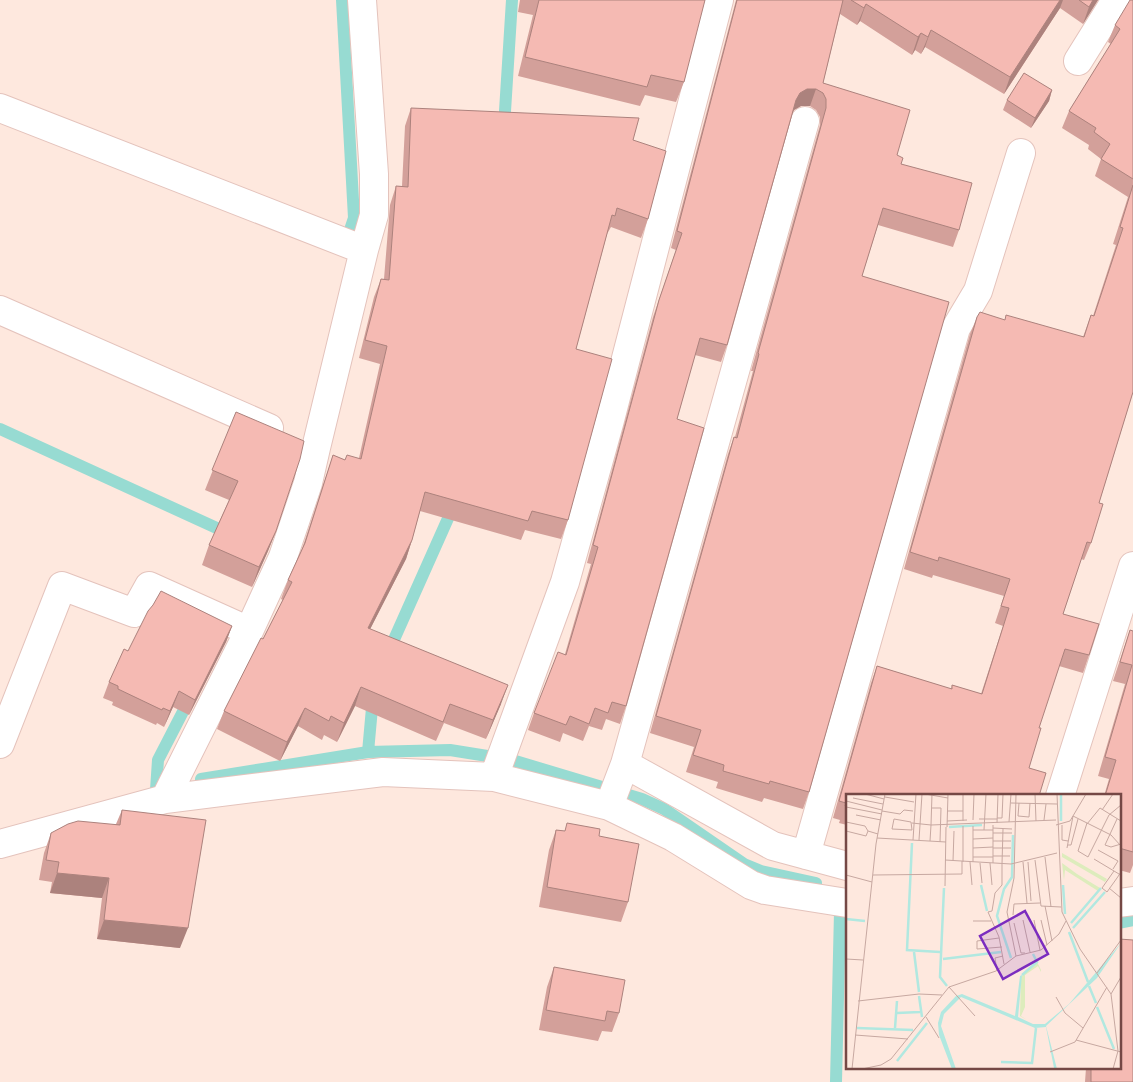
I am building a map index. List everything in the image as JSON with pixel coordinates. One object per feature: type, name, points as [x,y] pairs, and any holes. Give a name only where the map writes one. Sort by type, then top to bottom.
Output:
[{"type":"street","points":[[165,800],[249,631],[283,557],[308,483],[374,215],[374,174],[362,0]]},
{"type":"street","points":[[498,764],[564,582],[610,420],[719,0]]},
{"type":"street","points":[[1078,61],[1116,0]]},
{"type":"street","points":[[0,108],[364,250]]},
{"type":"street","points":[[616,787],[805,121]]},
{"type":"street","points":[[806,855],[956,328],[978,292],[1021,153]]},
{"type":"street","points":[[0,310],[316,448]]},
{"type":"street","points":[[1061,794],[1133,566]]},
{"type":"street","points":[[0,744],[62,586],[134,613],[149,586],[249,631]]},
{"type":"street","points":[[0,844],[165,800],[383,772],[498,764],[616,787],[773,846],[846,866]]},
{"type":"street","points":[[616,787],[673,837],[751,885],[765,890],[846,903]]},
{"type":"street","points":[[1120,903],[1133,901]]},
{"type":"building","points":[[539,0],[705,0],[684,82],[651,75],[647,87],[525,57]]},
{"type":"building","points":[[737,0],[843,0],[823,83],[910,110],[897,155],[903,158],[901,164],[972,183],[959,230],[883,208],[862,276],[949,302],[809,792],[770,781],[769,784],[723,771],[724,765],[693,755],[701,730],[656,716],[734,437],[737,438],[758,353],[826,108],[826,99],[823,93],[816,89],[807,89],[800,93],[796,100],[727,345],[700,338],[677,419],[704,428],[626,706],[612,702],[608,713],[595,708],[589,724],[570,716],[566,725],[534,713],[558,652],[566,655],[598,547],[593,545],[659,300],[682,233],[677,231]]},
{"type":"building","points":[[851,0],[1060,0],[1010,77],[931,30],[928,37],[921,33],[918,37],[866,4],[864,8]]},
{"type":"building","points":[[1079,0],[1093,0],[1089,7]]},
{"type":"building","points":[[1130,0],[1133,0],[1133,179],[1101,159],[1110,144],[1094,132],[1096,128],[1069,111],[1120,29],[1115,25]]},
{"type":"building","points":[[1024,73],[1052,90],[1035,118],[1007,100]]},
{"type":"building","points":[[411,108],[639,118],[633,140],[666,151],[648,219],[617,208],[615,216],[612,215],[576,349],[612,359],[568,520],[532,511],[528,521],[425,492],[412,540],[368,628],[508,685],[493,720],[450,704],[443,722],[361,687],[344,723],[331,716],[329,721],[305,708],[287,742],[224,711],[292,582],[288,580],[305,543],[333,455],[345,460],[347,455],[361,459],[387,346],[365,340],[381,279],[389,280],[396,186],[408,187]]},
{"type":"building","points":[[1133,185],[1133,392],[1099,503],[1103,504],[1091,543],[1087,542],[1063,614],[1099,624],[1089,655],[1065,649],[1039,728],[1041,728],[1029,768],[1046,773],[1040,794],[846,794],[846,803],[839,801],[877,666],[952,689],[952,685],[982,694],[1009,608],[1001,606],[1010,579],[939,557],[938,561],[910,552],[977,317],[980,312],[1005,320],[1006,315],[1084,337],[1091,315],[1094,316],[1123,228],[1120,227]]},
{"type":"building","points":[[236,412],[304,441],[300,459],[276,531],[259,567],[209,545],[238,481],[212,470]]},
{"type":"building","points":[[161,591],[232,626],[195,700],[179,691],[170,711],[163,708],[162,710],[118,689],[118,686],[109,682],[124,649],[128,651],[148,611]]},
{"type":"building","points":[[1130,630],[1133,631],[1133,852],[1120,848],[1120,794],[1106,794],[1116,760],[1105,757],[1132,665],[1120,662]]},
{"type":"building","points":[[122,810],[206,820],[188,928],[104,920],[109,878],[57,873],[59,862],[46,860],[51,833],[78,821],[120,825]]},
{"type":"building","points":[[567,823],[600,829],[599,836],[639,844],[628,902],[547,887],[556,830],[565,831]]},
{"type":"building","points":[[1120,939],[1133,940],[1133,1082],[1091,1082],[1091,1070],[1120,1070]]},
{"type":"building","points":[[554,967],[625,980],[619,1013],[607,1011],[605,1021],[546,1010]]},
{"type":"waterway","points":[[342,0],[354,218],[349,233]]},
{"type":"waterway","points":[[504,127],[512,0]]},
{"type":"waterway","points":[[0,429],[232,535]]},
{"type":"waterway","points":[[388,653],[454,505]]},
{"type":"waterway","points":[[373,697],[368,752],[450,750],[512,760],[642,799],[664,809],[744,864],[761,871],[816,883]]},
{"type":"waterway","points":[[161,789],[156,790],[158,760],[190,698]]},
{"type":"waterway","points":[[201,779],[368,752]]},
{"type":"waterway","points":[[836,1082],[840,912]]},
{"type":"waterway","points":[[1120,923],[1133,920]]}]
